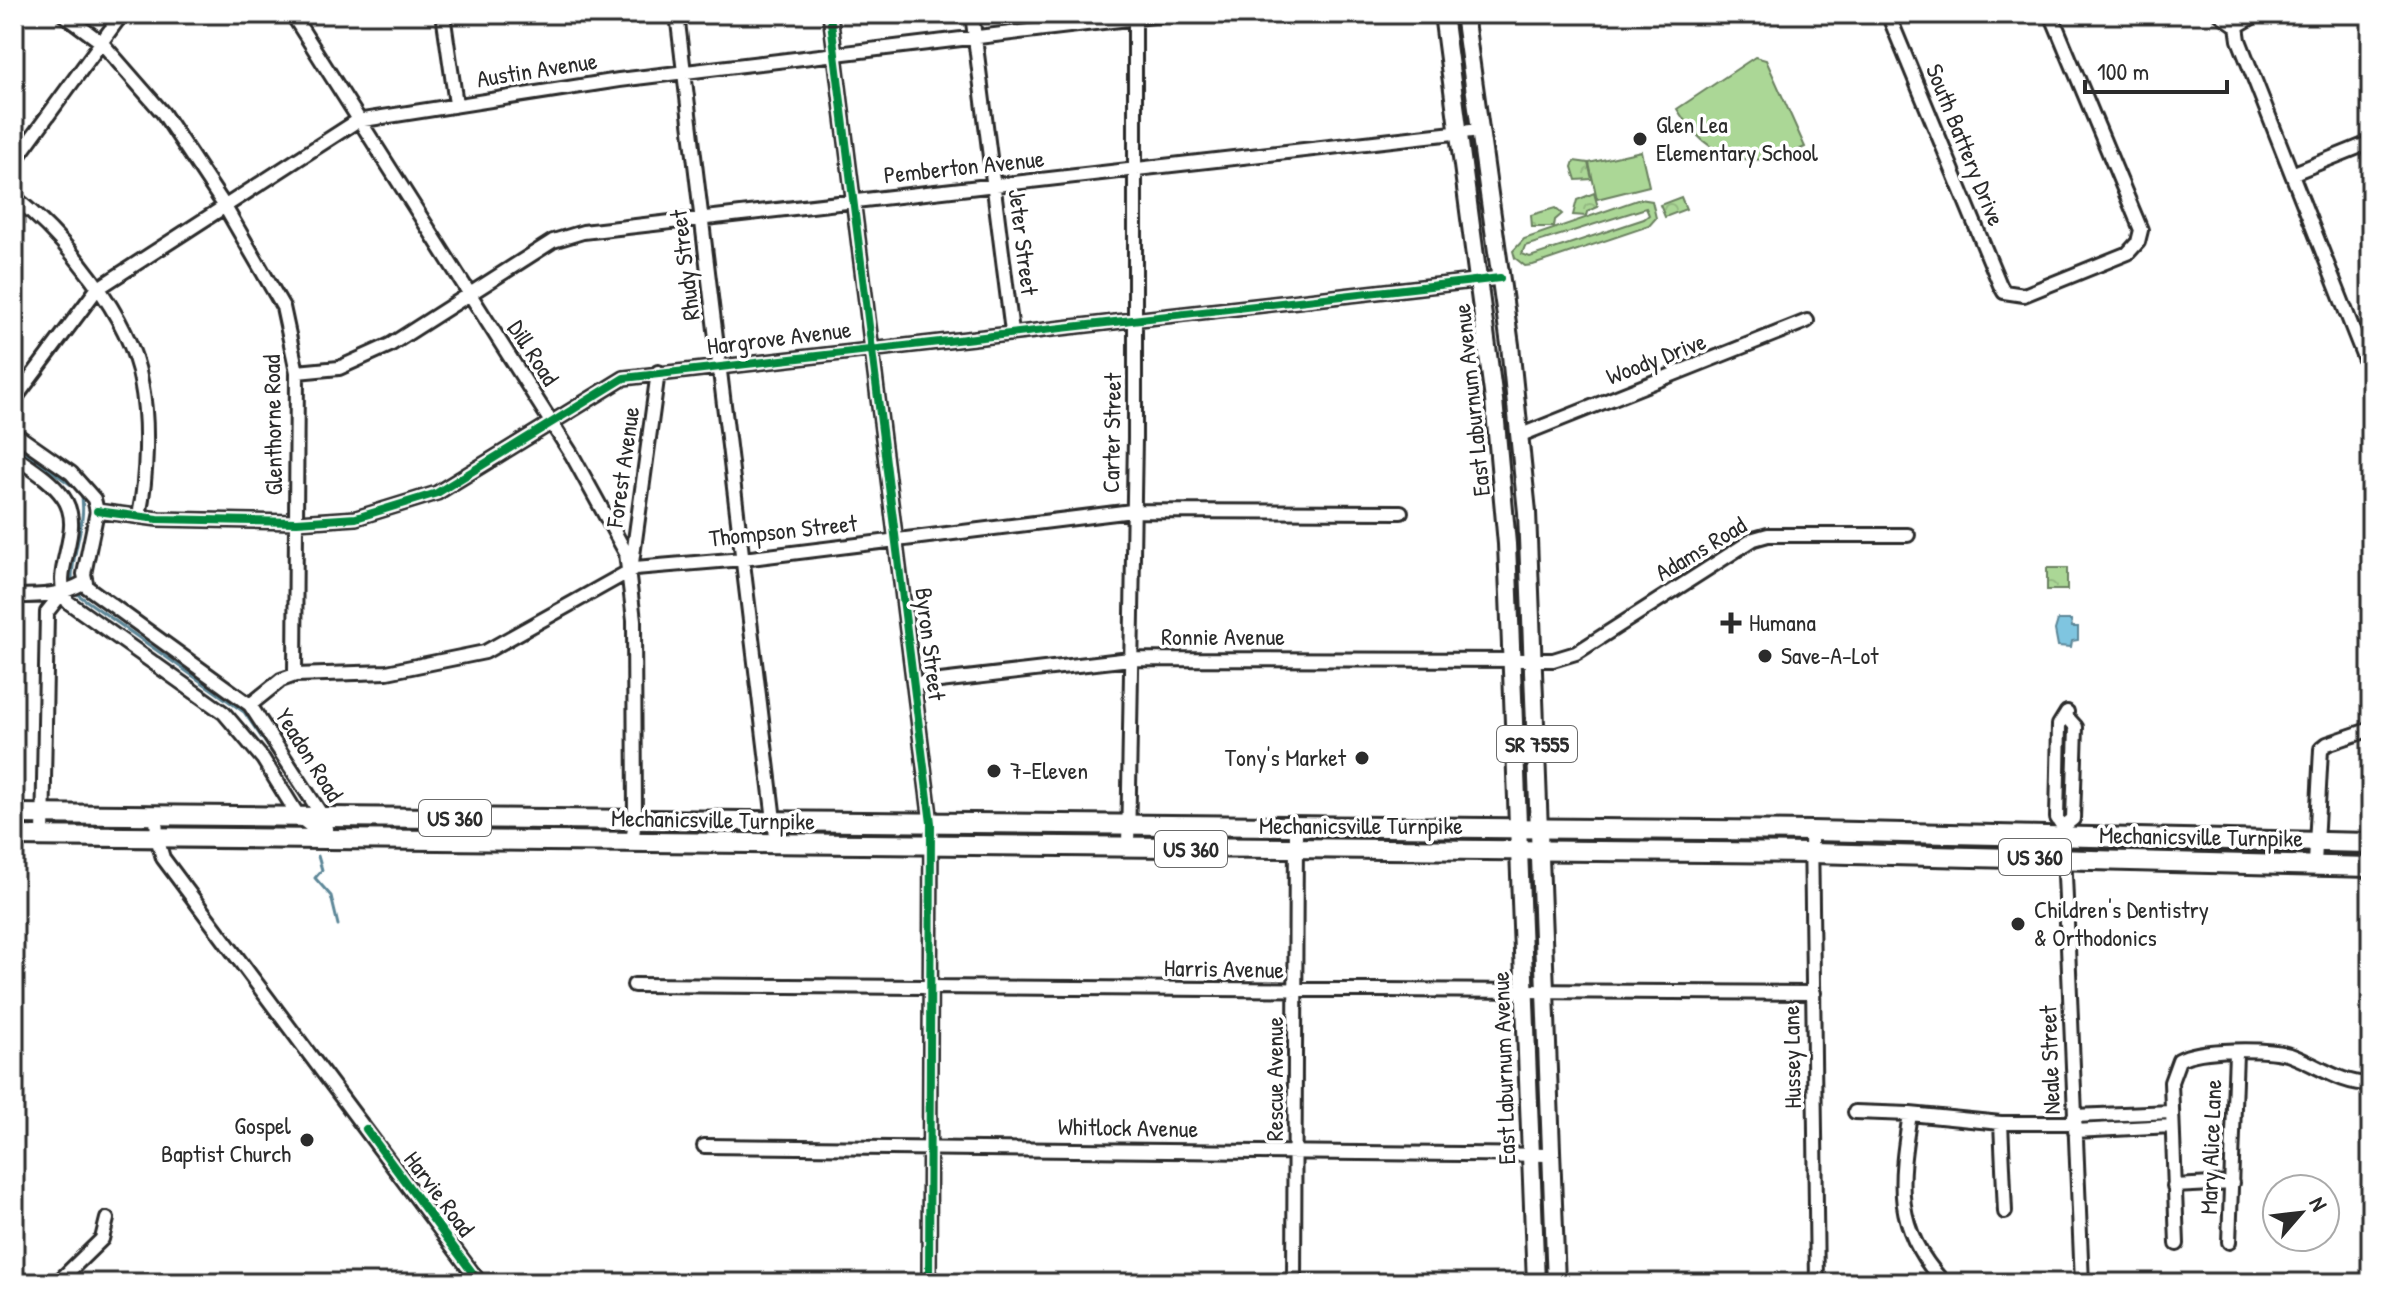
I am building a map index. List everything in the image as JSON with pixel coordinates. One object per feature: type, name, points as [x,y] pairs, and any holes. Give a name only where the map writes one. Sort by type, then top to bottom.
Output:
[{"type":"highway","name":"Mechanicsville Turnpike","points":[[14,814],[2063,831],[2371,843]]},
{"type":"highway","name":"Mechanicsville Turnpike","points":[[14,836],[1811,853],[2371,867]]},
{"type":"main road","name":"East Laburnum Avenue","points":[[1443,14],[1479,280],[1505,514],[1536,1283]]},
{"type":"main road","name":"East Laburnum Avenue","points":[[1464,14],[1521,435],[1540,828],[1556,1283]]},
{"type":"street","name":"Glenthorne Road","points":[[63,14],[101,42],[163,113],[224,205],[283,307],[297,372],[295,675]]},
{"type":"street","points":[[14,162],[122,14]]},
{"type":"street","name":"Dill Road","points":[[292,14],[613,525],[631,569],[635,820],[632,843]]},
{"type":"street","points":[[443,14],[456,104]]},
{"type":"street","name":"Rhudy Street","points":[[677,14],[777,845]]},
{"type":"street","name":"Byron Street","points":[[830,14],[931,823],[929,1283]]},
{"type":"street","name":"Jeter Street","points":[[972,14],[1012,332]]},
{"type":"street","name":"Austin Avenue","points":[[14,400],[97,289],[357,121],[685,72],[1170,14]]},
{"type":"street","name":"South Battery Drive","points":[[1888,14],[2004,292],[2024,295],[2128,253],[2138,242],[2141,230],[2051,14]]},
{"type":"street","points":[[2220,14],[2237,26],[2239,40],[2294,173],[2371,375]]},
{"type":"street","points":[[2237,26],[2258,14]]},
{"type":"street","name":"Carter Street","points":[[1128,848],[1135,319],[1135,18]]},
{"type":"street","name":"Pemberton Avenue","points":[[297,372],[339,368],[390,345],[553,241],[583,232],[1480,130]]},
{"type":"street","points":[[2294,173],[2371,142]]},
{"type":"street","points":[[14,197],[68,245],[131,347],[142,382],[146,485],[139,516]]},
{"type":"street","name":"Hargrove Avenue","points":[[97,511],[139,516],[297,522],[356,518],[437,493],[624,378],[873,347],[1500,278]]},
{"type":"street","name":"Woody Drive","points":[[1521,435],[1807,321]]},
{"type":"street","points":[[2358,340],[2371,334]]},
{"type":"street","name":"Forest Avenue","points":[[631,569],[658,372]]},
{"type":"street","points":[[14,433],[85,485],[97,511],[85,563],[85,582],[62,593],[39,598],[14,596]]},
{"type":"street","points":[[14,456],[56,489],[70,513],[72,528],[62,593],[47,612],[43,837]]},
{"type":"street","name":"Thompson Street","points":[[250,705],[281,680],[295,675],[387,672],[485,652],[631,569],[743,559],[1132,511],[1401,512]]},
{"type":"street","name":"Adams Road","points":[[1533,660],[1553,660],[1576,653],[1754,539],[1768,535],[1908,535]]},
{"type":"street","name":"Yeadon Road","points":[[85,582],[101,599],[250,705],[323,817],[329,840]]},
{"type":"street","name":"Yeadon Road","points":[[62,593],[68,602],[224,713],[263,759],[299,817],[329,840]]},
{"type":"street","name":"Ronnie Avenue","points":[[914,684],[1130,659],[1533,660]]},
{"type":"street","name":"Neale Street","points":[[2067,714],[2076,727],[2073,819],[2063,831],[2063,858],[2082,1283]]},
{"type":"street","points":[[2315,864],[2320,756],[2325,746],[2371,729]]},
{"type":"street","name":"Harvie Road","points":[[156,815],[157,838],[163,858],[480,1283]]},
{"type":"street","name":"Rescue Avenue","points":[[1294,1283],[1296,827]]},
{"type":"street","name":"Hussey Lane","points":[[1811,831],[1817,1283]]},
{"type":"street","name":"Harris Avenue","points":[[634,985],[1814,993]]},
{"type":"street","points":[[2177,1244],[2171,1082],[2179,1060],[2199,1052],[2286,1054],[2353,1084],[2371,1084]]},
{"type":"street","name":"Mary Alice Lane","points":[[2229,1242],[2236,1053]]},
{"type":"street","points":[[1855,1112],[2001,1123],[2172,1126]]},
{"type":"street","points":[[2075,1123],[2172,1112]]},
{"type":"street","points":[[1910,1114],[1901,1203],[1918,1248],[1944,1283]]},
{"type":"street","points":[[2001,1123],[2005,1212]]},
{"type":"street","name":"Whitlock Avenue","points":[[704,1146],[1551,1155]]},
{"type":"street","points":[[2174,1186],[2232,1183]]},
{"type":"street","points":[[57,1283],[102,1239],[107,1219]]},
{"type":"green space","points":[[1755,57],[1766,60],[1805,147],[1785,155],[1749,160],[1732,157],[1702,140],[1677,109]]},
{"type":"green space","points":[[1641,151],[1649,186],[1597,199],[1589,163]]},
{"type":"green space","points":[[1574,161],[1588,163],[1592,179],[1576,180],[1572,167]]},
{"type":"green space","points":[[1594,193],[1598,207],[1587,212],[1586,216],[1573,215],[1577,200]]},
{"type":"green space","points":[[1681,197],[1686,209],[1665,217],[1660,205]]},
{"type":"green space","points":[[1640,199],[1652,201],[1656,218],[1649,226],[1533,265],[1525,266],[1515,258],[1513,251],[1524,239]],"holes":[[[1646,208],[1649,215],[1530,257],[1522,254],[1525,246]]]},
{"type":"green space","points":[[1555,208],[1562,214],[1555,220],[1554,227],[1532,227],[1531,215]]},
{"type":"green space","points":[[2047,568],[2067,568],[2067,590],[2047,590]]},
{"type":"water","points":[[2058,620],[2071,620],[2072,627],[2078,627],[2078,640],[2072,641],[2071,647],[2058,646],[2055,630]]},
{"type":"waterway","points":[[14,444],[81,492],[81,526],[72,582]]},
{"type":"waterway","points":[[77,594],[244,712],[271,751]]},
{"type":"waterway","points":[[318,856],[322,870],[315,878],[331,896],[338,925]]},
{"type":"cycle path","points":[[830,14],[931,823],[929,1283]]},
{"type":"cycle path","points":[[97,511],[158,519],[297,522],[356,518],[437,493],[624,378],[1500,278]]},
{"type":"cycle path","points":[[366,1129],[480,1283]]},
{"type":"place","name":"Glen Lea Elementary School","points":[[1640,139]]},
{"type":"place","name":"Humana","points":[[1731,623]]},
{"type":"place","name":"Save-A-Lot","points":[[1765,656]]},
{"type":"place","name":"Tony's Market","points":[[1362,758]]},
{"type":"place","name":"7-Eleven","points":[[994,771]]},
{"type":"place","name":"Children's Dentistry & Orthodonics","points":[[2018,924]]},
{"type":"place","name":"Gospel Baptist Church","points":[[307,1140]]}]
